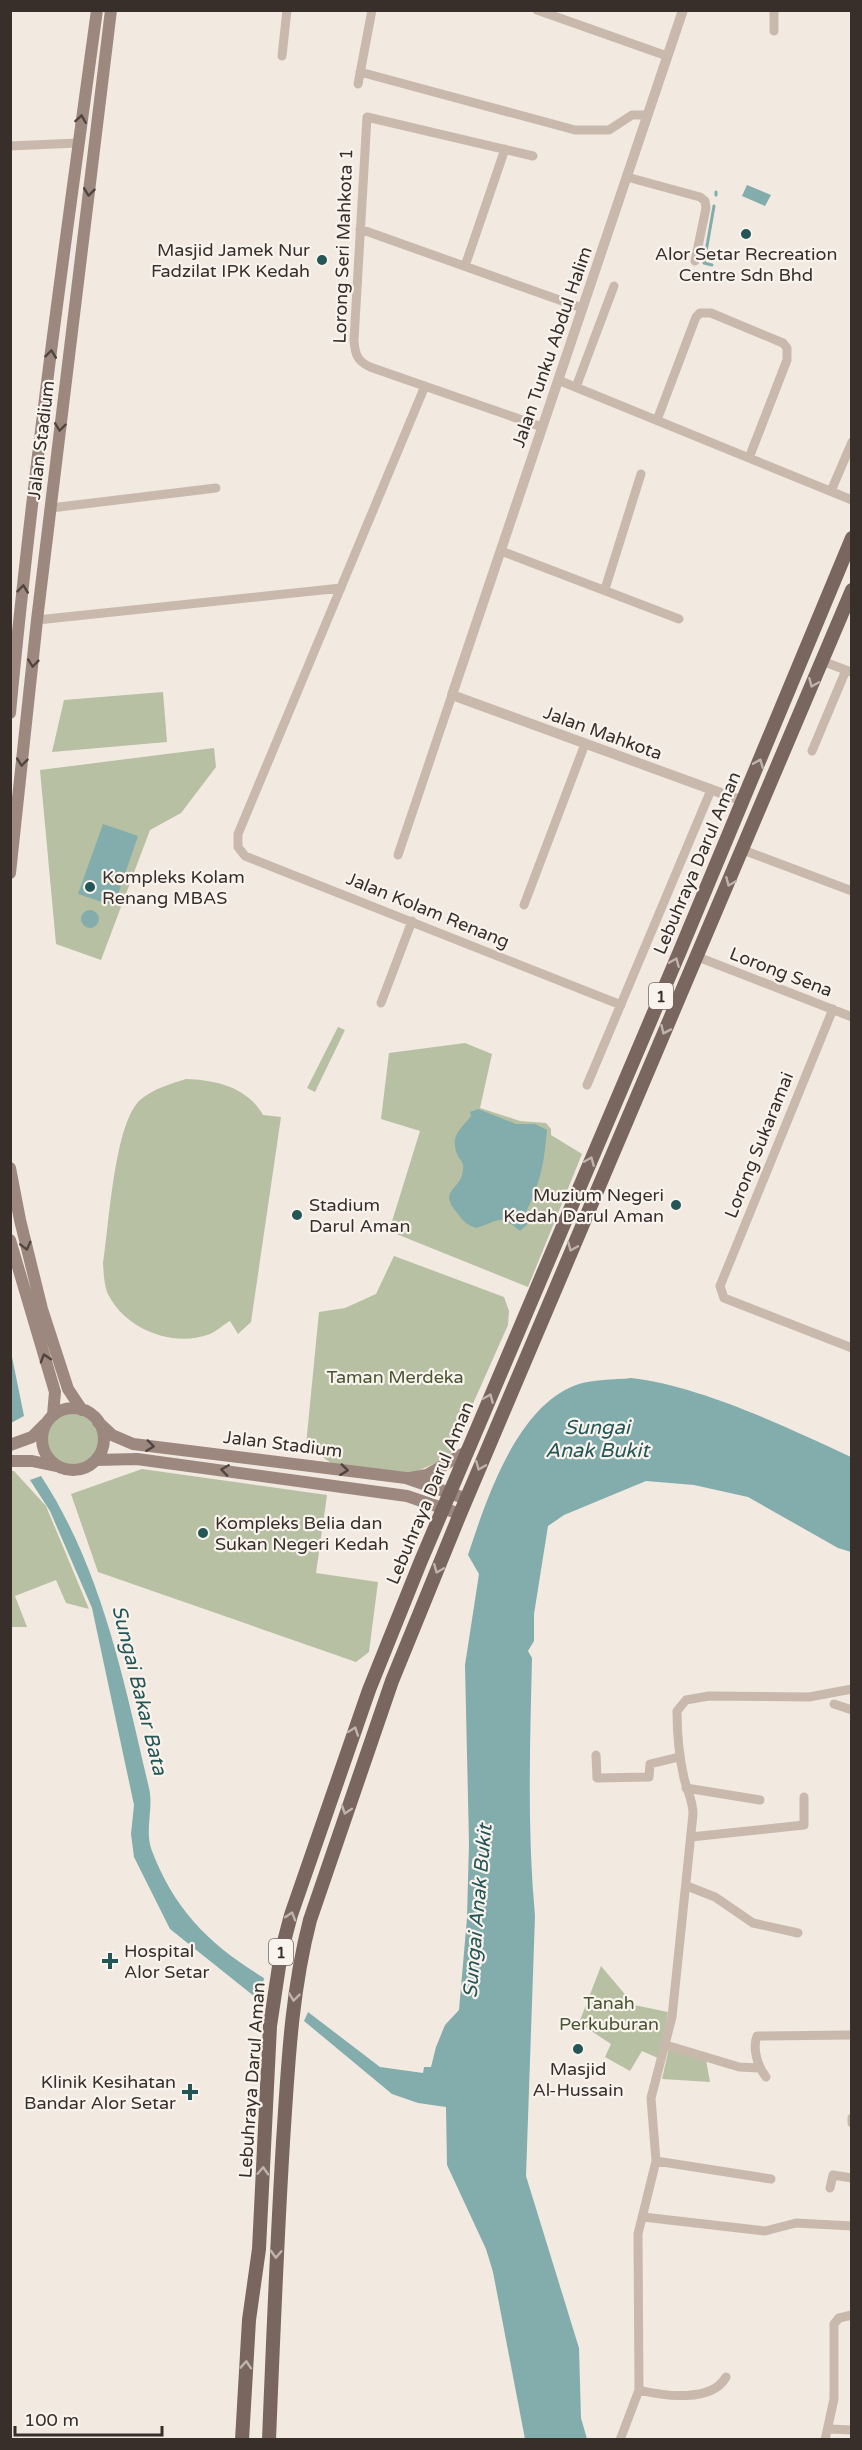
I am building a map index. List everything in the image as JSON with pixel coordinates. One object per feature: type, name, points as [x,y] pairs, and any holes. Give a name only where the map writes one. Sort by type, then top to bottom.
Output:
[{"type":"main road","name":"Jalan Stadium","points":[[10,713],[15,626],[77,143],[97,10]]},
{"type":"main road","name":"Jalan Stadium","points":[[10,873],[111,10]]},
{"type":"main road","name":"Lebuhraya Darul Aman","points":[[242,2439],[249,2320],[259,2249],[270,2026],[281,1953],[295,1904],[367,1696],[449,1493],[743,801],[852,538]]},
{"type":"main road","name":"Lebuhraya Darul Aman","points":[[268,2439],[272,2324],[290,2035],[302,1952],[356,1781],[393,1681],[460,1514],[852,590]]},
{"type":"main road","points":[[10,1168],[20,1220],[42,1308],[68,1389],[82,1410],[98,1422],[104,1441],[96,1460],[78,1470],[68,1470],[32,1461],[10,1461]]},
{"type":"main road","points":[[10,1239],[55,1392],[50,1419],[42,1442],[44,1452],[57,1466]]},
{"type":"main road","points":[[10,1445],[32,1437],[62,1410],[82,1410]]},
{"type":"main road","name":"Jalan Stadium","points":[[98,1422],[112,1435],[133,1444],[406,1478],[467,1499]]},
{"type":"main road","points":[[406,1478],[427,1475],[466,1452]]},
{"type":"main road","name":"Jalan Stadium","points":[[96,1460],[137,1459],[407,1496],[460,1514]]},
{"type":"main road","points":[[237,2439],[242,2424]]},
{"type":"street","points":[[282,56],[287,10]]},
{"type":"street","points":[[358,84],[372,10]]},
{"type":"street","points":[[537,10],[667,56]]},
{"type":"street","name":"Jalan Tunku Abdul Halim","points":[[452,695],[683,10]]},
{"type":"street","points":[[774,10],[774,31]]},
{"type":"street","points":[[360,72],[575,130],[599,131],[616,127],[632,115],[647,115]]},
{"type":"street","name":"Lorong Seri Mahkota 1","points":[[504,149],[367,117],[355,355],[359,361],[370,367],[542,427]]},
{"type":"street","points":[[10,146],[77,143]]},
{"type":"street","points":[[465,266],[504,149],[533,156]]},
{"type":"street","points":[[627,177],[700,197],[705,201],[706,208],[696,261]]},
{"type":"street","points":[[360,229],[582,308]]},
{"type":"street","points":[[576,387],[614,286]]},
{"type":"street","points":[[657,420],[696,317],[704,312],[721,317],[783,343],[788,353],[749,458]]},
{"type":"street","points":[[558,380],[852,500]]},
{"type":"street","points":[[38,620],[341,588],[425,386]]},
{"type":"street","points":[[831,491],[852,442]]},
{"type":"street","points":[[605,589],[641,474]]},
{"type":"street","points":[[51,508],[216,488]]},
{"type":"street","points":[[501,551],[679,619]]},
{"type":"street","name":"Jalan Kolam Renang","points":[[341,588],[238,834],[238,848],[245,856],[621,1005]]},
{"type":"street","points":[[812,751],[849,671],[822,661]]},
{"type":"street","points":[[398,855],[452,695]]},
{"type":"street","name":"Jalan Mahkota","points":[[452,695],[743,801]]},
{"type":"street","points":[[10,713],[27,714]]},
{"type":"street","points":[[524,905],[585,744]]},
{"type":"street","points":[[587,1085],[711,790]]},
{"type":"street","points":[[743,849],[852,891]]},
{"type":"street","points":[[381,1003],[412,921]]},
{"type":"street","name":"Lorong Sena","points":[[698,957],[852,1017]]},
{"type":"street","name":"Lorong Sukaramai","points":[[833,1009],[720,1286],[724,1298],[852,1348]]},
{"type":"street","points":[[620,2439],[639,2390],[641,2356],[636,2254],[638,2234],[656,2162],[651,2098],[672,2017],[691,1838],[693,1806],[679,1757],[676,1712],[686,1700],[709,1696],[809,1696],[852,1689]]},
{"type":"street","points":[[834,1704],[852,1710]]},
{"type":"street","points":[[596,1755],[597,1778],[650,1777],[650,1764],[679,1757]]},
{"type":"street","points":[[686,1788],[760,1800]]},
{"type":"street","points":[[691,1838],[804,1825],[804,1797]]},
{"type":"street","points":[[687,1886],[715,1897],[753,1923],[798,1933]]},
{"type":"street","points":[[766,2077],[759,2068],[755,2043],[757,2036],[852,2035]]},
{"type":"street","points":[[666,2046],[739,2067],[759,2068]]},
{"type":"street","points":[[852,2118],[852,2123]]},
{"type":"street","points":[[656,2162],[771,2179]]},
{"type":"street","points":[[830,2188],[833,2175],[852,2178]]},
{"type":"street","points":[[643,2217],[765,2231],[796,2223],[852,2226]]},
{"type":"street","points":[[825,2439],[829,2429],[834,2394],[834,2324],[839,2318],[852,2315]]},
{"type":"street","points":[[639,2390],[659,2395],[687,2396],[715,2388],[722,2384],[726,2377]]},
{"type":"street","points":[[829,2429],[852,2430]]},
{"type":"green space","points":[[163,692],[167,742],[52,752],[64,700]]},
{"type":"green space","name":"Kompleks Kolam Renang MBAS","points":[[214,748],[216,767],[181,813],[150,830],[101,960],[56,944],[40,770]]},
{"type":"green space","points":[[338,1027],[345,1030],[315,1092],[307,1088]]},
{"type":"green space","points":[[465,1043],[492,1054],[480,1108],[520,1121],[546,1123],[551,1129],[551,1135],[582,1154],[528,1287],[389,1231],[420,1131],[381,1119],[389,1053]]},
{"type":"green space","points":[[186,1079],[219,1083],[230,1087],[248,1098],[263,1115],[281,1117],[251,1322],[238,1334],[230,1321],[213,1333],[196,1338],[182,1339],[153,1333],[139,1327],[117,1308],[105,1285],[103,1264],[114,1177],[118,1153],[131,1112],[140,1100],[150,1093]]},
{"type":"green space","name":"Taman Merdeka","points":[[394,1256],[504,1297],[509,1311],[508,1325],[451,1453],[440,1461],[413,1473],[335,1466],[306,1445],[319,1312],[345,1308],[376,1294]]},
{"type":"green space","points":[[68,1413],[78,1413],[92,1420],[99,1439],[92,1458],[78,1465],[68,1465],[58,1461],[51,1454],[47,1444],[47,1434],[51,1424],[58,1417]]},
{"type":"green space","name":"Kompleks Belia dan Sukan Negeri Kedah","points":[[142,1469],[327,1495],[316,1573],[378,1582],[369,1652],[356,1662],[98,1572],[71,1494]]},
{"type":"green space","points":[[11,1471],[14,1471],[46,1506],[89,1609],[66,1603],[56,1580],[15,1596],[27,1627],[11,1627]]},
{"type":"green space","name":"Tanah Perkuburan","points":[[601,1966],[634,2005],[668,2012],[660,2059],[642,2051],[630,2071],[605,2057],[611,2044],[579,2023]]},
{"type":"green space","name":"Tanah Perkuburan","points":[[669,2048],[706,2060],[710,2082],[662,2079]]},
{"type":"water","points":[[747,185],[771,195],[765,206],[742,196]]},
{"type":"water","points":[[103,824],[138,836],[114,906],[78,894]]},
{"type":"water","points":[[90,910],[96,913],[99,919],[96,925],[90,928],[84,925],[81,919],[84,913]]},
{"type":"water","points":[[478,1109],[516,1124],[535,1124],[547,1130],[541,1172],[526,1212],[530,1222],[520,1231],[502,1220],[473,1227],[462,1219],[449,1200],[452,1190],[462,1176],[463,1169],[455,1138],[471,1116],[470,1112]]},
{"type":"water","points":[[11,1352],[24,1416],[10,1423]]},
{"type":"water","name":"Sungai Anak Bukit","points":[[631,1378],[658,1382],[743,1409],[851,1457],[851,1552],[838,1548],[748,1497],[694,1485],[646,1481],[564,1515],[548,1526],[534,1614],[534,1641],[528,1651],[532,1658],[530,1819],[535,1916],[526,2176],[579,2348],[581,2418],[587,2439],[525,2439],[493,2272],[486,2249],[447,2165],[446,2107],[418,2103],[392,2094],[304,2021],[308,2012],[380,2067],[423,2073],[424,2067],[431,2067],[445,2025],[459,2010],[467,1918],[469,1843],[465,1665],[479,1574],[468,1555],[494,1483],[520,1434],[536,1413],[555,1396],[576,1385]]},
{"type":"water","name":"Sungai Bakar Bata","points":[[41,1476],[80,1549],[109,1627],[149,1788],[149,1835],[152,1851],[172,1892],[196,1925],[227,1953],[264,1978],[260,2001],[170,1929],[134,1857],[131,1834],[134,1805],[92,1608],[50,1511],[30,1480]]},
{"type":"waterway","points":[[712,265],[704,263],[714,206]]},
{"type":"place","name":"Alor Setar Recreation Centre Sdn Bhd","points":[[746,234]]},
{"type":"place","name":"Masjid Jamek Nur Fadzilat IPK Kedah","points":[[322,260]]},
{"type":"place","name":"Kompleks Kolam Renang MBAS","points":[[90,887]]},
{"type":"place","name":"Muzium Negeri Kedah Darul Aman","points":[[676,1205]]},
{"type":"place","name":"Stadium Darul Aman","points":[[297,1215]]},
{"type":"place","name":"Kompleks Belia dan Sukan Negeri Kedah","points":[[203,1533]]},
{"type":"place","name":"Hospital Alor Setar","points":[[110,1961]]},
{"type":"place","name":"Masjid Al-Hussain","points":[[578,2049]]},
{"type":"place","name":"Klinik Kesihatan Bandar Alor Setar","points":[[190,2092]]}]
